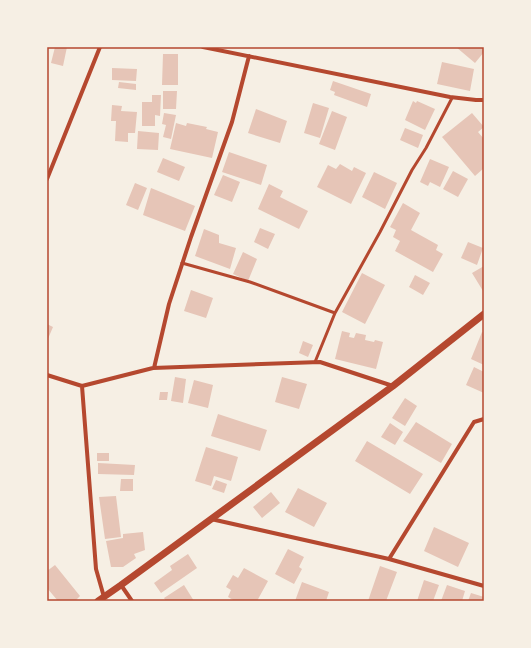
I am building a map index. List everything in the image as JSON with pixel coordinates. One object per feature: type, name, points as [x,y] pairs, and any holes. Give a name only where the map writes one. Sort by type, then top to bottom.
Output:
[{"type":"street","points":[[47,179],[100,47]]},
{"type":"street","points":[[203,47],[452,98],[484,100]]},
{"type":"street","points":[[154,368],[169,304],[232,122],[249,56]]},
{"type":"street","points":[[82,386],[96,569],[101,599],[393,386],[484,314]]},
{"type":"street","points":[[47,375],[82,386],[154,368],[320,362],[393,386]]},
{"type":"street","points":[[389,559],[474,422],[484,419]]},
{"type":"street","points":[[211,519],[389,559],[484,586]]},
{"type":"street","points":[[121,585],[132,601]]},
{"type":"lane","points":[[316,362],[334,313],[380,232],[452,98]]},
{"type":"lane","points":[[182,264],[250,282],[334,313]]},
{"type":"building","points":[[55,47],[67,47],[63,66],[51,63]]},
{"type":"building","points":[[456,47],[484,47],[484,52],[475,63]]},
{"type":"building","points":[[163,54],[178,54],[178,85],[162,85]]},
{"type":"building","points":[[442,62],[474,69],[470,91],[437,84]]},
{"type":"building","points":[[112,68],[137,69],[136,81],[112,80]]},
{"type":"building","points":[[333,81],[371,94],[367,107],[334,95],[335,92],[330,90]]},
{"type":"building","points":[[119,82],[136,84],[136,90],[118,88]]},
{"type":"building","points":[[163,91],[177,91],[176,109],[163,109]]},
{"type":"building","points":[[152,95],[161,95],[160,116],[155,115],[155,126],[142,126],[142,102],[152,102]]},
{"type":"building","points":[[413,101],[416,103],[417,101],[435,109],[425,130],[405,120]]},
{"type":"building","points":[[313,103],[329,108],[320,138],[304,133]]},
{"type":"building","points":[[112,105],[122,106],[121,111],[137,112],[135,133],[128,133],[128,142],[115,141],[116,121],[111,121]]},
{"type":"building","points":[[256,109],[287,121],[280,143],[248,133]]},
{"type":"building","points":[[332,111],[347,117],[335,150],[319,144]]},
{"type":"building","points":[[164,113],[176,115],[171,139],[163,137],[166,125],[162,124]]},
{"type":"building","points":[[472,113],[484,127],[478,132],[484,139],[484,168],[475,176],[442,137]]},
{"type":"building","points":[[176,123],[186,126],[187,123],[207,127],[206,129],[218,132],[212,158],[170,149]]},
{"type":"building","points":[[405,128],[423,135],[418,148],[400,140]]},
{"type":"building","points":[[138,131],[159,133],[158,150],[137,149]]},
{"type":"building","points":[[229,152],[267,165],[261,185],[222,172]]},
{"type":"building","points":[[163,158],[185,167],[179,181],[157,172]]},
{"type":"building","points":[[430,159],[449,167],[440,187],[430,182],[428,186],[420,182]]},
{"type":"building","points":[[340,164],[352,171],[354,167],[366,173],[351,204],[317,187],[328,165],[336,169]]},
{"type":"building","points":[[453,171],[468,179],[458,197],[443,189]]},
{"type":"building","points":[[374,172],[397,183],[385,209],[362,197]]},
{"type":"building","points":[[223,175],[240,182],[232,202],[214,195]]},
{"type":"building","points":[[135,183],[147,188],[138,210],[126,205]]},
{"type":"building","points":[[269,184],[283,191],[280,197],[308,211],[299,229],[258,209]]},
{"type":"building","points":[[151,188],[195,206],[185,231],[143,215]]},
{"type":"building","points":[[403,203],[420,213],[411,230],[438,245],[436,250],[443,254],[433,272],[395,251],[400,241],[393,237],[396,230],[390,227]]},
{"type":"building","points":[[260,228],[275,234],[268,249],[254,242]]},
{"type":"building","points":[[204,229],[219,235],[219,243],[236,248],[230,269],[195,256]]},
{"type":"building","points":[[468,242],[483,248],[477,265],[461,258]]},
{"type":"building","points":[[243,252],[257,259],[248,281],[233,274]]},
{"type":"building","points":[[484,266],[484,291],[483,291],[472,273]]},
{"type":"building","points":[[362,273],[385,285],[365,324],[342,312]]},
{"type":"building","points":[[415,275],[430,283],[423,295],[409,287]]},
{"type":"building","points":[[191,290],[213,298],[206,318],[184,311]]},
{"type":"building","points":[[47,324],[53,327],[47,341]]},
{"type":"building","points":[[342,331],[350,333],[349,337],[354,338],[356,333],[366,335],[365,340],[383,342],[376,369],[335,359]]},
{"type":"building","points":[[482,332],[484,333],[484,365],[471,359]]},
{"type":"building","points":[[303,341],[313,345],[308,357],[299,353]]},
{"type":"building","points":[[474,367],[484,372],[484,393],[466,385]]},
{"type":"building","points":[[175,377],[186,379],[183,403],[171,401]]},
{"type":"building","points":[[282,377],[307,384],[299,409],[275,402]]},
{"type":"building","points":[[194,380],[213,385],[208,408],[188,403]]},
{"type":"building","points":[[160,392],[168,392],[167,400],[159,400]]},
{"type":"building","points":[[405,398],[417,406],[405,426],[392,418]]},
{"type":"building","points":[[218,414],[267,430],[260,451],[211,436]]},
{"type":"building","points":[[416,422],[452,444],[441,463],[403,441]]},
{"type":"building","points":[[390,423],[403,432],[395,445],[381,437]]},
{"type":"building","points":[[367,441],[423,474],[410,494],[355,461]]},
{"type":"building","points":[[206,447],[238,457],[231,481],[214,476],[211,486],[195,481]]},
{"type":"building","points":[[97,453],[109,453],[109,461],[97,461]]},
{"type":"building","points":[[98,463],[135,465],[134,475],[98,474]]},
{"type":"building","points":[[121,479],[133,479],[133,491],[120,491]]},
{"type":"building","points":[[216,480],[227,484],[224,493],[212,489]]},
{"type":"building","points":[[298,488],[327,503],[314,527],[285,512]]},
{"type":"building","points":[[271,492],[280,503],[262,518],[253,507]]},
{"type":"building","points":[[116,496],[121,537],[105,539],[99,497]]},
{"type":"building","points":[[434,527],[469,543],[458,567],[424,551]]},
{"type":"building","points":[[143,532],[145,550],[134,554],[136,558],[123,567],[111,567],[106,541],[123,538],[123,534]]},
{"type":"building","points":[[288,549],[304,557],[299,567],[302,569],[294,584],[275,574]]},
{"type":"building","points":[[188,554],[197,568],[161,593],[154,583],[172,570],[170,566]]},
{"type":"building","points":[[55,565],[80,596],[75,601],[58,601],[47,588],[47,571]]},
{"type":"building","points":[[380,566],[397,572],[386,601],[368,601]]},
{"type":"building","points":[[244,568],[268,581],[257,601],[235,601],[228,597],[231,590],[226,587],[233,575],[238,578]]},
{"type":"building","points":[[424,580],[439,585],[433,601],[417,601]]},
{"type":"building","points":[[302,582],[329,592],[326,601],[295,601]]},
{"type":"building","points":[[184,585],[194,601],[166,601],[164,598]]},
{"type":"building","points":[[447,585],[465,591],[462,601],[441,601]]},
{"type":"building","points":[[471,593],[484,597],[484,601],[468,601]]}]
